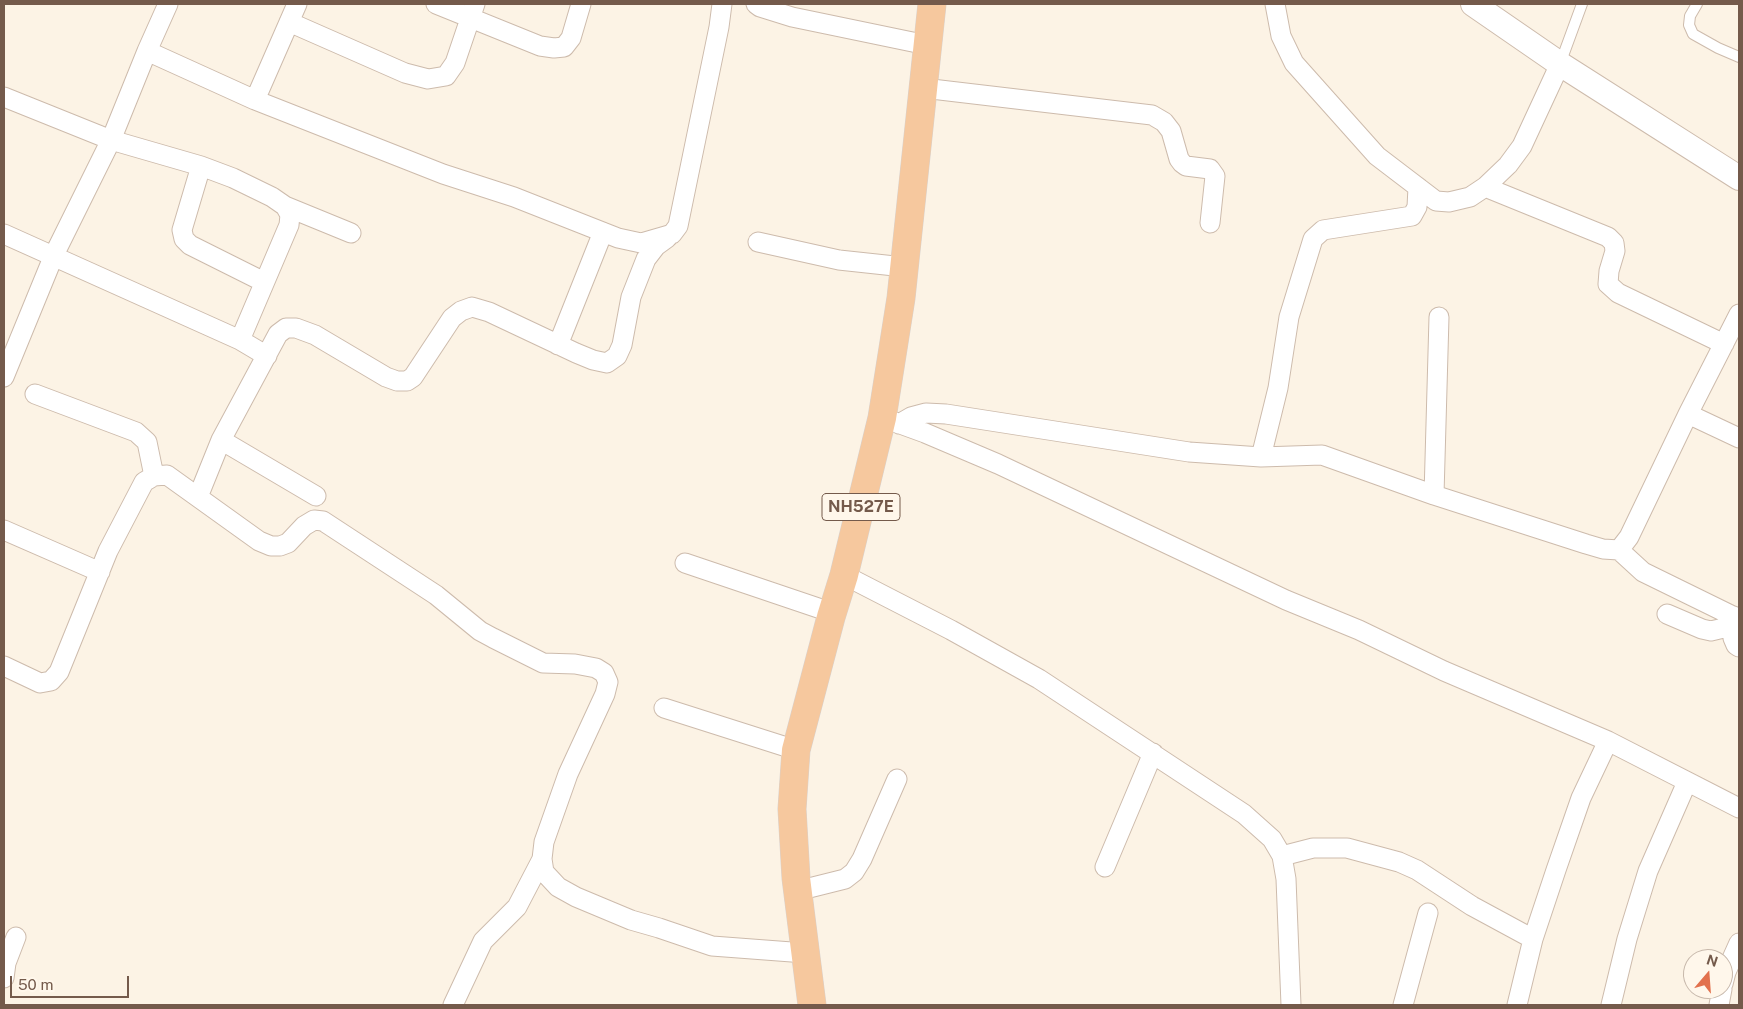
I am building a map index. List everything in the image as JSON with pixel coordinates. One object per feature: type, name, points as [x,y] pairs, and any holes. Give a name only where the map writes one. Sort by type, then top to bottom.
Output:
[{"type":"highway","name":"NH527E","points":[[812,1005],[797,891],[792,809],[796,750],[832,612],[890,421],[904,267],[932,4]]},
{"type":"street","points":[[4,377],[54,255],[111,140],[168,4]]},
{"type":"street","points":[[255,100],[296,4]]},
{"type":"street","points":[[436,4],[472,11],[540,46],[564,47],[571,38],[581,4]]},
{"type":"street","points":[[198,497],[221,440],[278,334],[286,328],[296,328],[315,335],[397,381],[407,381],[413,377],[452,318],[461,310],[472,307],[489,312],[593,360],[607,363],[617,356],[622,345],[632,297],[646,259],[656,246],[672,234],[678,226],[719,27],[722,4]]},
{"type":"street","points":[[756,4],[792,17],[927,45]]},
{"type":"street","points":[[1275,4],[1281,36],[1294,63],[1378,156],[1436,201],[1449,202],[1470,197],[1485,187],[1508,165],[1522,146],[1560,64]]},
{"type":"street","points":[[1473,4],[1560,64],[1739,178]]},
{"type":"street","points":[[289,22],[405,73],[428,80],[446,76],[456,63],[472,11]]},
{"type":"street","points":[[147,51],[255,100],[443,174],[514,197],[618,238],[641,243],[672,234]]},
{"type":"street","points":[[923,88],[1152,115],[1164,122],[1172,131],[1179,159],[1182,163],[1186,166],[1210,169],[1215,176],[1210,223]]},
{"type":"street","points":[[4,97],[111,140],[201,166],[241,182],[272,197],[285,206],[351,233]]},
{"type":"street","points":[[201,166],[182,230],[184,239],[190,246],[264,282]]},
{"type":"street","points":[[1261,456],[1278,388],[1289,316],[1313,239],[1323,230],[1412,216],[1417,207],[1418,187]]},
{"type":"street","points":[[1485,187],[1608,237],[1614,243],[1608,271],[1608,284],[1618,293],[1724,344]]},
{"type":"street","points":[[240,340],[289,225],[290,215],[285,206]]},
{"type":"street","points":[[558,345],[603,232]]},
{"type":"street","points":[[4,234],[240,340],[267,356]]},
{"type":"street","points":[[758,242],[839,260],[904,267]]},
{"type":"street","points":[[1618,550],[1629,536],[1739,314]]},
{"type":"street","points":[[1434,494],[1440,317]]},
{"type":"street","points":[[35,394],[136,432],[147,442],[154,476]]},
{"type":"street","points":[[890,421],[926,413],[946,414],[1189,452],[1261,456],[1322,455],[1594,547],[1618,550],[1643,572],[1735,620]]},
{"type":"street","points":[[1688,414],[1739,438]]},
{"type":"street","points":[[890,421],[998,464],[1286,600],[1359,630],[1444,671],[1608,740],[1739,808]]},
{"type":"street","points":[[221,440],[316,496]]},
{"type":"street","points":[[4,666],[40,683],[52,681],[59,672],[68,652],[108,551],[144,482],[154,476],[166,475],[258,541],[271,546],[280,546],[288,543],[304,526],[314,520],[323,521],[436,595],[480,631],[543,663],[575,664],[596,668],[604,673],[608,682],[605,694],[568,774],[544,842],[542,859],[544,872],[558,887],[576,897],[631,920],[721,948],[805,952]]},
{"type":"street","points":[[4,530],[100,572]]},
{"type":"street","points":[[685,563],[832,612]]},
{"type":"street","points":[[844,575],[951,630],[1039,679],[1244,814],[1272,839],[1282,856],[1286,879],[1291,1005]]},
{"type":"street","points":[[1667,614],[1711,631],[1735,620]]},
{"type":"street","points":[[1735,620],[1733,638],[1739,647]]},
{"type":"street","points":[[664,708],[796,750]]},
{"type":"street","points":[[1516,1005],[1533,940],[1581,798],[1608,740]]},
{"type":"street","points":[[1105,868],[1153,754]]},
{"type":"street","points":[[797,891],[845,879],[854,872],[897,779]]},
{"type":"street","points":[[1611,1005],[1627,939],[1648,871],[1688,782]]},
{"type":"street","points":[[1282,856],[1313,848],[1347,848],[1399,862],[1417,870],[1472,906],[1533,940]]},
{"type":"street","points":[[454,1005],[483,941],[518,908],[542,859]]},
{"type":"street","points":[[1403,1005],[1428,913]]},
{"type":"street","points":[[4,978],[6,963],[16,937]]},
{"type":"street","points":[[1733,956],[1739,943]]},
{"type":"lane","points":[[1560,64],[1582,4]]},
{"type":"lane","points":[[1697,4],[1690,16],[1689,25],[1694,34],[1718,48],[1739,57]]}]
